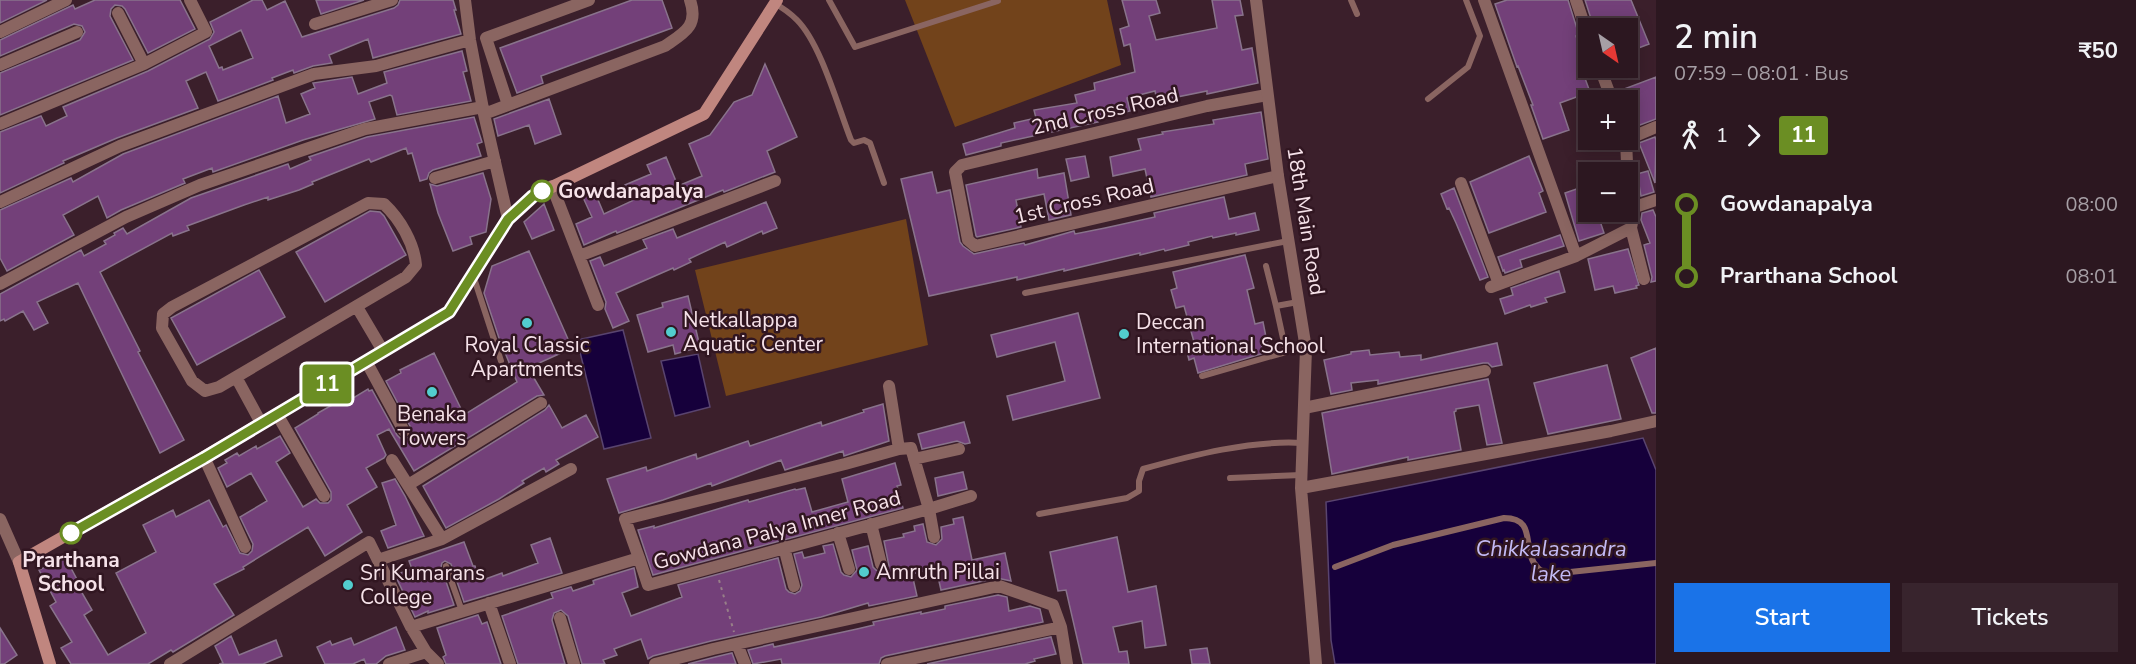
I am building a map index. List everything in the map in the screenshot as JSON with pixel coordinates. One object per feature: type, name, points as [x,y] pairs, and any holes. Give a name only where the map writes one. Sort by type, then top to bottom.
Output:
[{"type":"main road","points":[[50,664],[20,562],[204,458],[449,312],[508,219],[533,196],[704,114],[775,2]]},
{"type":"street","points":[[0,32],[64,0]]},
{"type":"street","points":[[0,124],[144,64],[206,32],[190,0]]},
{"type":"street","points":[[315,24],[392,0]]},
{"type":"street","points":[[465,0],[483,110],[508,219]]},
{"type":"street","points":[[508,105],[486,38],[589,0]]},
{"type":"street","points":[[0,284],[126,217],[200,185],[365,129],[508,105],[665,46],[687,31],[693,16],[690,0]]},
{"type":"street","name":"18th Main Road","points":[[1256,0],[1278,176],[1306,349],[1301,488],[1316,664]]},
{"type":"street","points":[[1484,0],[1576,256]]},
{"type":"street","points":[[1576,0],[1582,18]]},
{"type":"street","points":[[118,13],[144,64]]},
{"type":"street","points":[[0,65],[76,32]]},
{"type":"street","points":[[0,202],[120,146],[314,74],[376,66],[470,40]]},
{"type":"street","name":"2nd Cross Road","points":[[955,172],[962,165],[1207,106],[1267,95]]},
{"type":"street","points":[[1638,135],[1656,128]]},
{"type":"street","points":[[435,178],[495,161]]},
{"type":"street","name":"1st Cross Road","points":[[955,172],[968,240],[975,246],[1278,176]]},
{"type":"street","points":[[579,256],[775,181]]},
{"type":"street","points":[[1461,183],[1495,285],[1576,256],[1630,228]]},
{"type":"street","points":[[552,186],[598,305]]},
{"type":"street","points":[[1638,206],[1656,200]]},
{"type":"street","points":[[368,203],[384,204],[394,213],[415,251],[416,266],[406,277],[357,307],[236,378],[205,391],[192,381],[162,328],[163,314],[172,307],[368,203]]},
{"type":"street","points":[[1631,222],[1630,228],[1644,279]]},
{"type":"street","points":[[357,307],[383,351]]},
{"type":"street","points":[[366,361],[404,431]]},
{"type":"street","points":[[1304,408],[1485,371]]},
{"type":"street","points":[[236,378],[261,423]]},
{"type":"street","points":[[889,386],[899,449]]},
{"type":"street","points":[[408,485],[541,403]]},
{"type":"street","points":[[277,414],[324,496]]},
{"type":"street","points":[[1301,488],[1656,421]]},
{"type":"street","points":[[639,558],[625,519],[910,448],[929,509],[934,537]]},
{"type":"street","points":[[914,459],[959,449]]},
{"type":"street","points":[[204,458],[245,547]]},
{"type":"street","points":[[392,460],[442,539]]},
{"type":"street","points":[[378,560],[442,539],[571,469]]},
{"type":"street","name":"Gowdana Palya Inner Road","points":[[411,627],[639,558],[648,585],[971,496]]},
{"type":"street","points":[[0,519],[20,562]]},
{"type":"street","points":[[871,524],[881,564]]},
{"type":"street","points":[[838,533],[849,569]]},
{"type":"street","points":[[170,664],[369,542],[411,627],[426,652],[438,664]]},
{"type":"street","points":[[784,548],[794,586]]},
{"type":"street","points":[[655,664],[999,586],[1053,605],[1068,664]]},
{"type":"street","points":[[489,603],[510,664]]},
{"type":"street","points":[[560,618],[574,664]]},
{"type":"street","points":[[886,664],[1060,627]]},
{"type":"street","points":[[737,644],[745,664]]},
{"type":"street","points":[[389,664],[426,652]]},
{"type":"lane","points":[[829,0],[855,47],[998,1]]},
{"type":"lane","points":[[1351,0],[1357,14]]},
{"type":"lane","points":[[1428,99],[1468,67],[1480,36],[1466,0]]},
{"type":"lane","points":[[775,2],[798,21],[811,39],[851,140],[854,143],[870,142],[884,183]]},
{"type":"lane","points":[[1025,293],[1289,241]]},
{"type":"lane","points":[[1202,376],[1286,352],[1266,266]]},
{"type":"lane","points":[[473,274],[501,361]]},
{"type":"lane","points":[[1276,306],[1298,302]]},
{"type":"lane","points":[[1040,514],[1128,498],[1139,491],[1143,469],[1256,444],[1303,443]]},
{"type":"lane","points":[[1230,478],[1302,475]]},
{"type":"lane","points":[[1335,567],[1393,545],[1504,518],[1516,518],[1522,523],[1533,561],[1539,570],[1551,574],[1656,563]]},
{"type":"lane","points":[[446,566],[462,611]]},
{"type":"path","points":[[715,566],[737,644]]},
{"type":"shaded area","points":[[905,0],[1107,0],[1121,65],[955,127]]},
{"type":"shaded area","points":[[906,219],[928,345],[726,396],[695,270]]},
{"type":"water","points":[[623,330],[651,438],[604,449],[577,340]]},
{"type":"water","points":[[698,354],[710,407],[675,416],[661,361]]},
{"type":"water","name":"Chikkalasandra lake","points":[[1643,438],[1656,470],[1656,664],[1335,664],[1331,640],[1326,502]]},
{"type":"building","points":[[0,0],[47,0],[0,23]]},
{"type":"building","points":[[95,0],[180,0],[195,29],[148,53],[125,9],[115,5],[111,9],[110,16],[133,60],[0,115],[0,73],[80,40],[85,32],[82,26],[74,24],[0,56],[0,40],[73,5],[75,9]]},
{"type":"building","points":[[253,0],[262,0],[267,10],[285,1],[302,37],[394,8],[400,0],[453,0],[461,34],[373,58],[368,39],[329,55],[332,63],[313,66],[294,73],[293,70],[218,101],[206,72],[186,81],[198,108],[63,161],[64,163],[0,193],[0,132],[41,116],[46,126],[67,116],[63,107],[148,71],[210,39],[214,32],[210,22]],"holes":[[[241,30],[253,58],[223,70],[222,67],[219,68],[209,46]]]},
{"type":"building","points":[[316,0],[364,0],[321,14]]},
{"type":"building","points":[[632,0],[662,0],[672,28],[541,76],[543,83],[517,93],[500,48]]},
{"type":"building","points":[[1122,0],[1156,0],[1160,13],[1149,16],[1156,40],[1217,28],[1212,0],[1240,0],[1243,15],[1235,16],[1242,50],[1252,48],[1258,83],[1207,94],[1207,91],[1157,101],[1155,91],[1127,98],[1130,111],[1097,119],[1098,122],[1001,143],[1001,146],[966,155],[963,144],[1015,128],[1014,123],[1036,118],[1034,110],[1077,103],[1075,95],[1095,90],[1094,83],[1135,72],[1130,44],[1124,46],[1120,29],[1129,26]]},
{"type":"building","points":[[1507,0],[1568,0],[1578,32],[1576,36],[1578,78],[1585,78],[1589,90],[1578,90],[1578,96],[1560,103],[1569,130],[1543,139],[1531,105],[1533,105],[1495,4]]},
{"type":"building","points":[[1585,0],[1631,0],[1649,44],[1638,48],[1638,18],[1591,18]]},
{"type":"building","points":[[462,51],[467,71],[463,72],[471,101],[397,115],[390,95],[369,102],[375,119],[303,140],[213,172],[212,168],[183,179],[185,183],[107,218],[98,196],[63,215],[74,235],[7,271],[0,258],[0,210],[71,178],[73,182],[123,154],[278,96],[286,123],[310,114],[301,94],[315,88],[313,83],[352,77],[358,94],[387,83],[384,72]]},
{"type":"building","points":[[765,64],[797,137],[767,151],[775,172],[584,245],[576,224],[592,217],[581,193],[593,188],[604,214],[632,201],[625,185],[651,174],[647,165],[666,157],[678,186],[702,176],[689,144],[710,135],[734,102],[752,95]]},
{"type":"building","points":[[1656,77],[1656,119],[1638,126],[1638,90],[1622,90]]},
{"type":"building","points":[[549,99],[561,134],[535,144],[529,125],[498,136],[494,119]]},
{"type":"building","points":[[1261,112],[1268,159],[1245,164],[1247,175],[1151,197],[1145,169],[1113,176],[1110,157],[1141,150],[1138,139],[1163,134],[1162,132],[1214,124],[1213,120]]},
{"type":"building","points":[[474,117],[482,142],[477,144],[481,156],[433,170],[427,179],[420,181],[412,153],[408,154],[406,148],[371,162],[369,159],[312,182],[313,184],[299,190],[268,200],[268,197],[187,226],[189,230],[173,236],[172,233],[100,272],[184,440],[160,453],[78,283],[37,302],[48,323],[34,330],[23,311],[5,321],[4,319],[0,321],[0,294],[81,250],[84,256],[106,244],[104,241],[123,228],[127,234],[191,198],[288,164],[290,169],[311,160],[309,157],[367,137]]},
{"type":"building","points":[[1655,137],[1656,140],[1655,183],[1639,143]]},
{"type":"building","points":[[1085,156],[1089,177],[1071,181],[1066,159]]},
{"type":"building","points":[[1529,156],[1543,191],[1539,193],[1546,212],[1489,233],[1470,182]]},
{"type":"building","points":[[1037,169],[1038,178],[1064,173],[1071,215],[1049,220],[1044,194],[1016,200],[1021,227],[977,237],[966,185]]},
{"type":"building","points":[[1648,171],[1654,192],[1641,196],[1638,174]]},
{"type":"building","points":[[932,172],[937,193],[950,190],[960,242],[974,254],[1024,243],[1025,245],[1074,231],[1075,234],[1155,217],[1154,213],[1224,197],[1229,219],[1255,213],[1259,230],[1213,238],[1212,236],[1165,251],[1164,249],[1140,255],[1140,253],[1064,271],[1064,269],[1017,280],[1017,277],[929,296],[901,179]]},
{"type":"building","points":[[483,173],[491,199],[486,232],[470,237],[472,244],[453,251],[438,213],[430,184],[437,186]]},
{"type":"building","points":[[1454,188],[1488,277],[1480,280],[1441,194]]},
{"type":"building","points":[[1578,188],[1578,222],[1600,222],[1604,233],[1579,241],[1565,193]]},
{"type":"building","points":[[766,202],[777,228],[763,234],[762,231],[727,247],[725,242],[689,259],[691,262],[674,270],[673,268],[616,293],[629,321],[613,328],[605,309],[606,302],[590,261],[600,257],[604,266],[647,248],[643,240],[673,229],[677,238]]},
{"type":"building","points":[[544,204],[554,230],[532,239],[524,222]]},
{"type":"building","points":[[1653,210],[1656,217],[1656,281],[1651,282],[1652,277],[1644,245],[1650,243],[1641,220],[1642,213]]},
{"type":"building","points":[[370,211],[380,212],[384,216],[406,255],[325,302],[296,252]]},
{"type":"building","points":[[1560,235],[1564,246],[1520,260],[1522,267],[1505,273],[1503,271],[1498,257]]},
{"type":"building","points":[[1628,249],[1639,285],[1636,286],[1637,288],[1615,293],[1613,286],[1595,290],[1588,259]]},
{"type":"building","points":[[529,251],[572,348],[528,368],[544,395],[537,396],[414,471],[389,429],[377,435],[386,455],[366,468],[377,487],[347,505],[362,532],[325,556],[308,527],[243,567],[244,569],[214,584],[234,615],[173,652],[171,650],[148,664],[71,664],[61,648],[72,642],[50,606],[56,602],[39,570],[65,557],[92,610],[84,615],[108,655],[146,633],[116,573],[156,552],[143,525],[173,510],[176,517],[209,500],[223,527],[226,525],[240,553],[248,555],[252,551],[253,544],[240,517],[267,501],[251,473],[227,487],[218,468],[227,463],[225,460],[237,453],[239,456],[256,446],[257,449],[280,436],[290,453],[276,462],[303,507],[316,499],[320,503],[328,503],[331,500],[331,492],[295,428],[318,413],[348,396],[350,400],[368,389],[372,390],[397,435],[400,438],[407,438],[411,435],[411,428],[386,381],[401,373],[400,370],[434,353],[464,415],[517,382],[484,293],[492,266]]},
{"type":"building","points":[[1245,255],[1254,288],[1247,290],[1255,324],[1263,322],[1267,342],[1261,344],[1264,353],[1198,373],[1194,358],[1189,360],[1185,344],[1194,342],[1184,306],[1176,308],[1171,290],[1177,288],[1173,272]]},
{"type":"building","points":[[259,270],[285,317],[197,365],[171,318]]},
{"type":"building","points":[[1559,271],[1565,292],[1545,298],[1547,302],[1505,314],[1500,299],[1513,295],[1511,288]]},
{"type":"building","points":[[688,296],[700,347],[675,354],[673,345],[648,352],[637,315],[663,307],[662,303]]},
{"type":"building","points":[[1078,313],[1100,398],[1013,420],[1007,396],[1065,381],[1055,342],[997,357],[991,335]]},
{"type":"building","points":[[1497,343],[1502,365],[1492,367],[1488,363],[1483,363],[1378,384],[1378,380],[1351,383],[1352,390],[1331,394],[1324,360],[1351,354],[1351,352],[1369,350],[1370,355],[1399,352],[1400,357],[1421,355],[1421,360]]},
{"type":"building","points":[[1656,348],[1656,413],[1652,413],[1631,358]]},
{"type":"building","points":[[1607,365],[1621,419],[1548,434],[1534,383]]},
{"type":"building","points":[[1488,379],[1502,443],[1487,445],[1479,405],[1456,409],[1454,412],[1461,450],[1408,460],[1408,457],[1332,474],[1322,413]]},
{"type":"building","points":[[883,404],[889,441],[844,456],[843,451],[785,470],[781,460],[712,486],[711,483],[619,513],[607,479],[646,467],[647,471],[696,454],[697,459],[748,441],[750,446],[821,422],[822,426]]},
{"type":"building","points":[[549,405],[562,428],[586,415],[598,437],[556,460],[559,464],[546,472],[544,468],[499,499],[446,528],[423,486],[545,410]]},
{"type":"building","points":[[964,422],[970,443],[957,441],[922,449],[918,434]]},
{"type":"building","points":[[895,463],[901,485],[897,486],[903,508],[653,575],[638,530],[654,526],[654,528],[748,500],[749,502],[795,489],[805,488],[812,512],[848,502],[842,479]]},
{"type":"building","points":[[963,472],[967,489],[938,496],[935,478]]},
{"type":"building","points":[[395,479],[424,536],[388,548],[381,531],[396,525],[382,483]]},
{"type":"building","points":[[963,517],[972,560],[1005,553],[1011,581],[997,578],[941,590],[936,568],[912,574],[917,596],[869,606],[868,603],[821,617],[711,641],[648,659],[641,639],[614,649],[617,655],[603,660],[605,664],[582,664],[568,616],[561,610],[554,613],[552,620],[565,664],[518,664],[502,616],[553,598],[551,593],[571,587],[573,591],[594,584],[595,580],[634,568],[638,587],[622,593],[631,616],[682,597],[678,585],[778,558],[786,589],[795,594],[800,591],[802,585],[794,554],[802,552],[804,558],[825,553],[823,546],[833,544],[841,572],[851,577],[857,570],[852,550],[868,546],[873,567],[882,572],[889,566],[884,541],[904,537],[903,534],[915,531],[914,526],[923,524],[927,542],[936,545],[942,539],[941,527],[954,524],[953,519]]},
{"type":"building","points":[[1117,537],[1128,592],[1156,586],[1166,645],[1145,648],[1142,621],[1113,627],[1119,652],[1127,651],[1129,664],[1083,664],[1066,590],[1058,591],[1050,552]]},
{"type":"building","points":[[550,538],[562,573],[464,602],[451,564],[445,561],[441,567],[454,605],[428,613],[428,611],[415,617],[395,575],[412,569],[409,561],[464,542],[480,581],[502,573],[503,576],[538,563],[531,545]]},
{"type":"building","points":[[998,595],[1007,597],[1009,611],[1030,606],[1040,609],[1043,622],[885,656],[881,658],[879,664],[782,664],[781,659],[753,664],[748,650],[773,644],[774,647],[857,629],[874,625],[873,622],[945,609],[945,606]]},
{"type":"building","points":[[478,615],[482,624],[487,622],[501,664],[446,664],[443,657],[446,655],[437,628]]},
{"type":"building","points":[[396,627],[405,650],[386,656],[376,664],[366,664],[364,659],[353,664],[325,664],[317,647],[330,641],[332,645],[351,638],[354,645]]},
{"type":"building","points":[[0,628],[17,655],[4,664],[0,664]]},
{"type":"building","points":[[231,636],[239,655],[276,640],[282,656],[263,664],[219,664],[223,663],[215,646]]},
{"type":"building","points":[[1051,637],[1056,654],[1034,659],[1035,661],[1025,664],[927,664]]},
{"type":"building","points":[[1207,648],[1210,664],[1192,664],[1190,650]]},
{"type":"building","points":[[732,653],[736,664],[688,664],[715,657]]},
{"type":"bus line","name":"11","points":[[71,533],[204,458],[449,312],[508,219],[533,196],[542,191]]},
{"type":"place","name":"Gowdanapalya","points":[[542,191]]},
{"type":"place","name":"Royal Classic Apartments","points":[[527,323]]},
{"type":"place","name":"Netkallappa Aquatic Center","points":[[671,332]]},
{"type":"place","name":"Deccan International School","points":[[1124,334]]},
{"type":"place","name":"Benaka Towers","points":[[432,392]]},
{"type":"place","name":"Prarthana School","points":[[71,533]]},
{"type":"place","name":"Amruth Pillai","points":[[864,572]]},
{"type":"place","name":"Sri Kumarans College","points":[[348,585]]}]
